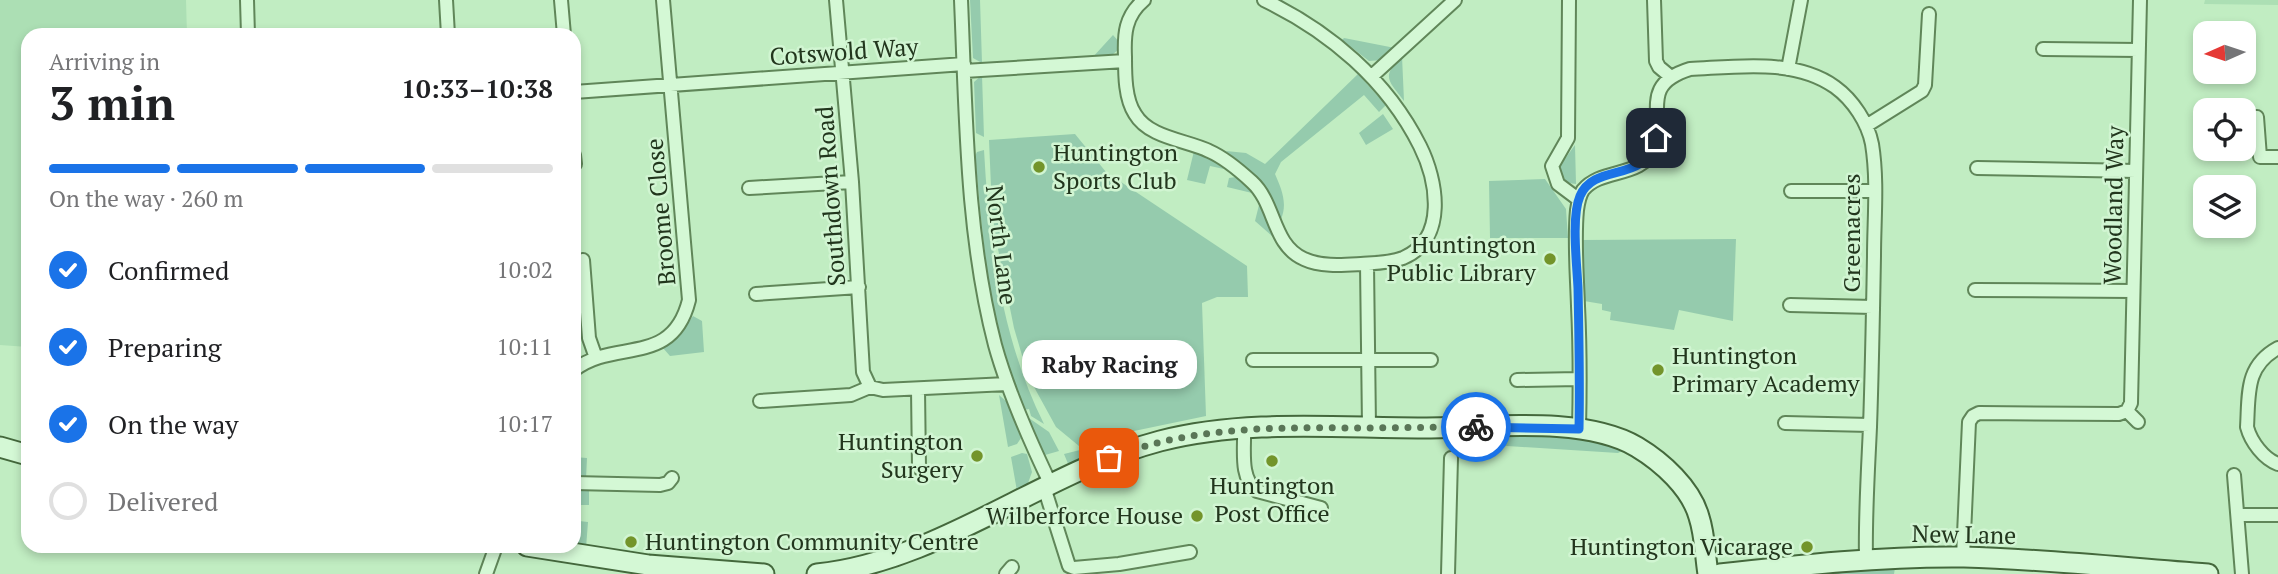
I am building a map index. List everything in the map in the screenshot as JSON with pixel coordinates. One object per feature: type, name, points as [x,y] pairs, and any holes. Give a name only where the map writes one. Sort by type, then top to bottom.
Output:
[{"type":"street","points":[[247,0],[248,28]]},
{"type":"street","points":[[446,0],[448,28]]},
{"type":"street","points":[[561,0],[563,28]]},
{"type":"street","name":"Broome Close","points":[[581,366],[596,358],[635,351],[659,343],[673,331],[686,313],[689,286],[663,0]]},
{"type":"street","name":"Southdown Road","points":[[836,0],[852,182],[863,372],[870,387]]},
{"type":"street","name":"North Lane","points":[[961,0],[974,215],[989,319],[1007,384],[1047,485],[1069,566],[1074,568],[1119,564],[1190,552]]},
{"type":"street","points":[[1144,0],[1132,12],[1126,24],[1125,61],[1129,101],[1140,122],[1164,135],[1213,153],[1233,165],[1264,195],[1279,232],[1291,251],[1313,262],[1347,265],[1402,258],[1421,246],[1429,234],[1433,220],[1435,196],[1431,173],[1416,139],[1394,102],[1372,76],[1338,46],[1304,22],[1264,0]]},
{"type":"street","points":[[1372,76],[1455,0]]},
{"type":"street","points":[[1569,0],[1568,138],[1552,166],[1558,184],[1578,199]]},
{"type":"street","points":[[1579,429],[1576,239],[1578,199],[1593,181],[1607,174],[1636,167],[1646,160],[1654,149],[1658,97],[1671,77],[1656,61],[1654,0]]},
{"type":"street","points":[[1788,69],[1801,0]]},
{"type":"street","name":"Woodland Way","points":[[2127,411],[2130,403],[2140,0]]},
{"type":"street","points":[[1866,126],[1922,91],[1925,85],[1929,14]]},
{"type":"street","points":[[2043,49],[2139,50]]},
{"type":"street","name":"Cotswold Way","points":[[672,85],[843,73],[1125,61]]},
{"type":"street","name":"Greenacres","points":[[1671,77],[1690,69],[1788,69],[1834,86],[1847,97],[1866,126],[1871,143],[1874,191],[1866,560]]},
{"type":"street","points":[[581,92],[672,85]]},
{"type":"street","points":[[2258,117],[2260,158],[2278,157]]},
{"type":"street","points":[[1977,168],[2136,171]]},
{"type":"street","points":[[750,188],[852,182]]},
{"type":"street","points":[[1791,191],[1874,191]]},
{"type":"street","points":[[583,260],[589,338],[596,358]]},
{"type":"street","points":[[1367,264],[1368,428]]},
{"type":"street","points":[[757,294],[859,287]]},
{"type":"street","points":[[1975,290],[2133,291]]},
{"type":"street","points":[[1790,305],[1873,307]]},
{"type":"street","points":[[2278,348],[2270,352],[2252,373],[2247,427],[2249,435],[2268,461],[2278,464]]},
{"type":"street","points":[[1253,360],[1431,360]]},
{"type":"street","points":[[1517,380],[1580,379]]},
{"type":"street","points":[[760,401],[851,395],[870,387],[883,390],[1007,384]]},
{"type":"street","points":[[918,388],[919,468]]},
{"type":"street","points":[[1963,557],[1969,422],[1973,416],[1979,413],[2119,414],[2127,411],[2138,422]]},
{"type":"street","points":[[1785,423],[1870,425]]},
{"type":"street","points":[[1244,428],[1245,475],[1250,486],[1257,491],[1321,508]]},
{"type":"street","points":[[817,574],[868,569],[1047,485],[1124,452],[1160,441],[1244,428],[1368,428],[1579,429],[1611,435],[1636,446],[1681,484],[1699,516],[1708,574]]},
{"type":"street","points":[[0,447],[21,453]]},
{"type":"street","points":[[1448,574],[1451,458]]},
{"type":"street","points":[[2234,475],[2242,574]]},
{"type":"street","points":[[581,483],[660,485],[668,483],[672,478]]},
{"type":"street","points":[[2239,515],[2278,515]]},
{"type":"street","points":[[581,552],[687,571],[764,574]]},
{"type":"street","points":[[486,574],[494,553]]},
{"type":"street","name":"New Lane","points":[[1720,574],[1866,560],[1963,557],[2131,571],[2208,574]]},
{"type":"green space","points":[[0,0],[186,0],[187,28],[21,28],[21,346],[0,345]]},
{"type":"green space","points":[[970,0],[980,0],[982,63],[973,58]]},
{"type":"green space","points":[[2205,0],[2278,0],[2278,5],[2204,4]]},
{"type":"green space","points":[[1113,35],[1121,44],[1116,52],[1106,57],[1092,58]]},
{"type":"green space","points":[[1344,38],[1395,48],[1382,60],[1369,61],[1342,40]]},
{"type":"green space","points":[[1402,56],[1404,101],[1389,78],[1391,69]]},
{"type":"green space","points":[[1358,74],[1386,105],[1379,112],[1364,95],[1281,162],[1275,174],[1284,201],[1281,219],[1258,182],[1226,151],[1246,153],[1265,164]]},
{"type":"green space","points":[[982,75],[984,137],[976,133],[974,82]]},
{"type":"green space","points":[[1383,114],[1393,129],[1366,145],[1359,133]]},
{"type":"green space","points":[[1075,134],[1106,172],[1247,266],[1248,297],[1217,297],[1202,303],[1206,416],[1084,439],[1086,444],[1079,446],[1056,427],[1028,376],[1014,328],[996,239],[989,140]]},
{"type":"green space","points":[[1575,145],[1576,184],[1564,179],[1559,167]]},
{"type":"green space","points":[[984,150],[1000,290],[1018,359],[1044,424],[1031,416],[1029,409],[1024,410],[1010,375],[995,319],[986,264],[975,156],[977,152]]},
{"type":"green space","points":[[1194,151],[1224,169],[1210,166],[1205,184],[1187,180]]},
{"type":"green space","points":[[1236,177],[1252,193],[1227,187],[1229,178]]},
{"type":"green space","points":[[1545,179],[1566,209],[1568,238],[1490,238],[1489,181]]},
{"type":"green space","points":[[1260,201],[1274,234],[1272,236],[1255,221]]},
{"type":"green space","points":[[1736,239],[1733,321],[1679,310],[1674,330],[1610,320],[1611,312],[1602,310],[1602,304],[1584,301],[1582,240]]},
{"type":"green space","points":[[693,316],[702,321],[704,352],[670,356],[663,348],[677,338]]},
{"type":"green space","points":[[999,395],[1007,402],[1021,438],[1017,444],[1008,447]]},
{"type":"green space","points":[[1026,416],[1049,432],[1059,451],[1045,455]]},
{"type":"green space","points":[[1483,434],[1571,434],[1622,451],[1618,453],[1507,446],[1489,441]]},
{"type":"green space","points":[[1088,448],[1091,455],[1069,466],[1064,454]]},
{"type":"green space","points":[[1027,454],[1032,472],[1027,486],[1017,491],[1011,457]]},
{"type":"green space","points":[[581,458],[587,458],[586,479],[581,479]]},
{"type":"green space","points":[[581,491],[589,491],[589,505],[581,505]]},
{"type":"green space","points":[[581,521],[588,522],[586,548],[581,546]]},
{"type":"green space","points":[[1895,568],[1894,574],[1773,574]]},
{"type":"way so far","points":[[1109,458],[1160,441],[1244,428],[1476,427]]},
{"type":"place","name":"Huntington Sports Club","points":[[1039,167]]},
{"type":"place","name":"Huntington Public Library","points":[[1550,259]]},
{"type":"place","name":"Huntington Primary Academy","points":[[1658,370]]},
{"type":"place","name":"Huntington Surgery","points":[[977,456]]},
{"type":"place","name":"Raby Racing","points":[[1109,458]]},
{"type":"place","name":"Huntington Post Office","points":[[1272,461]]},
{"type":"place","name":"Wilberforce House","points":[[1197,516]]},
{"type":"place","name":"Huntington Community Centre","points":[[631,542]]},
{"type":"place","name":"Huntington Vicarage","points":[[1807,547]]},
{"type":"route","points":[[1476,427],[1579,429],[1576,239],[1578,199],[1593,181],[1607,174],[1625,172],[1646,160],[1654,149],[1656,138]]}]
